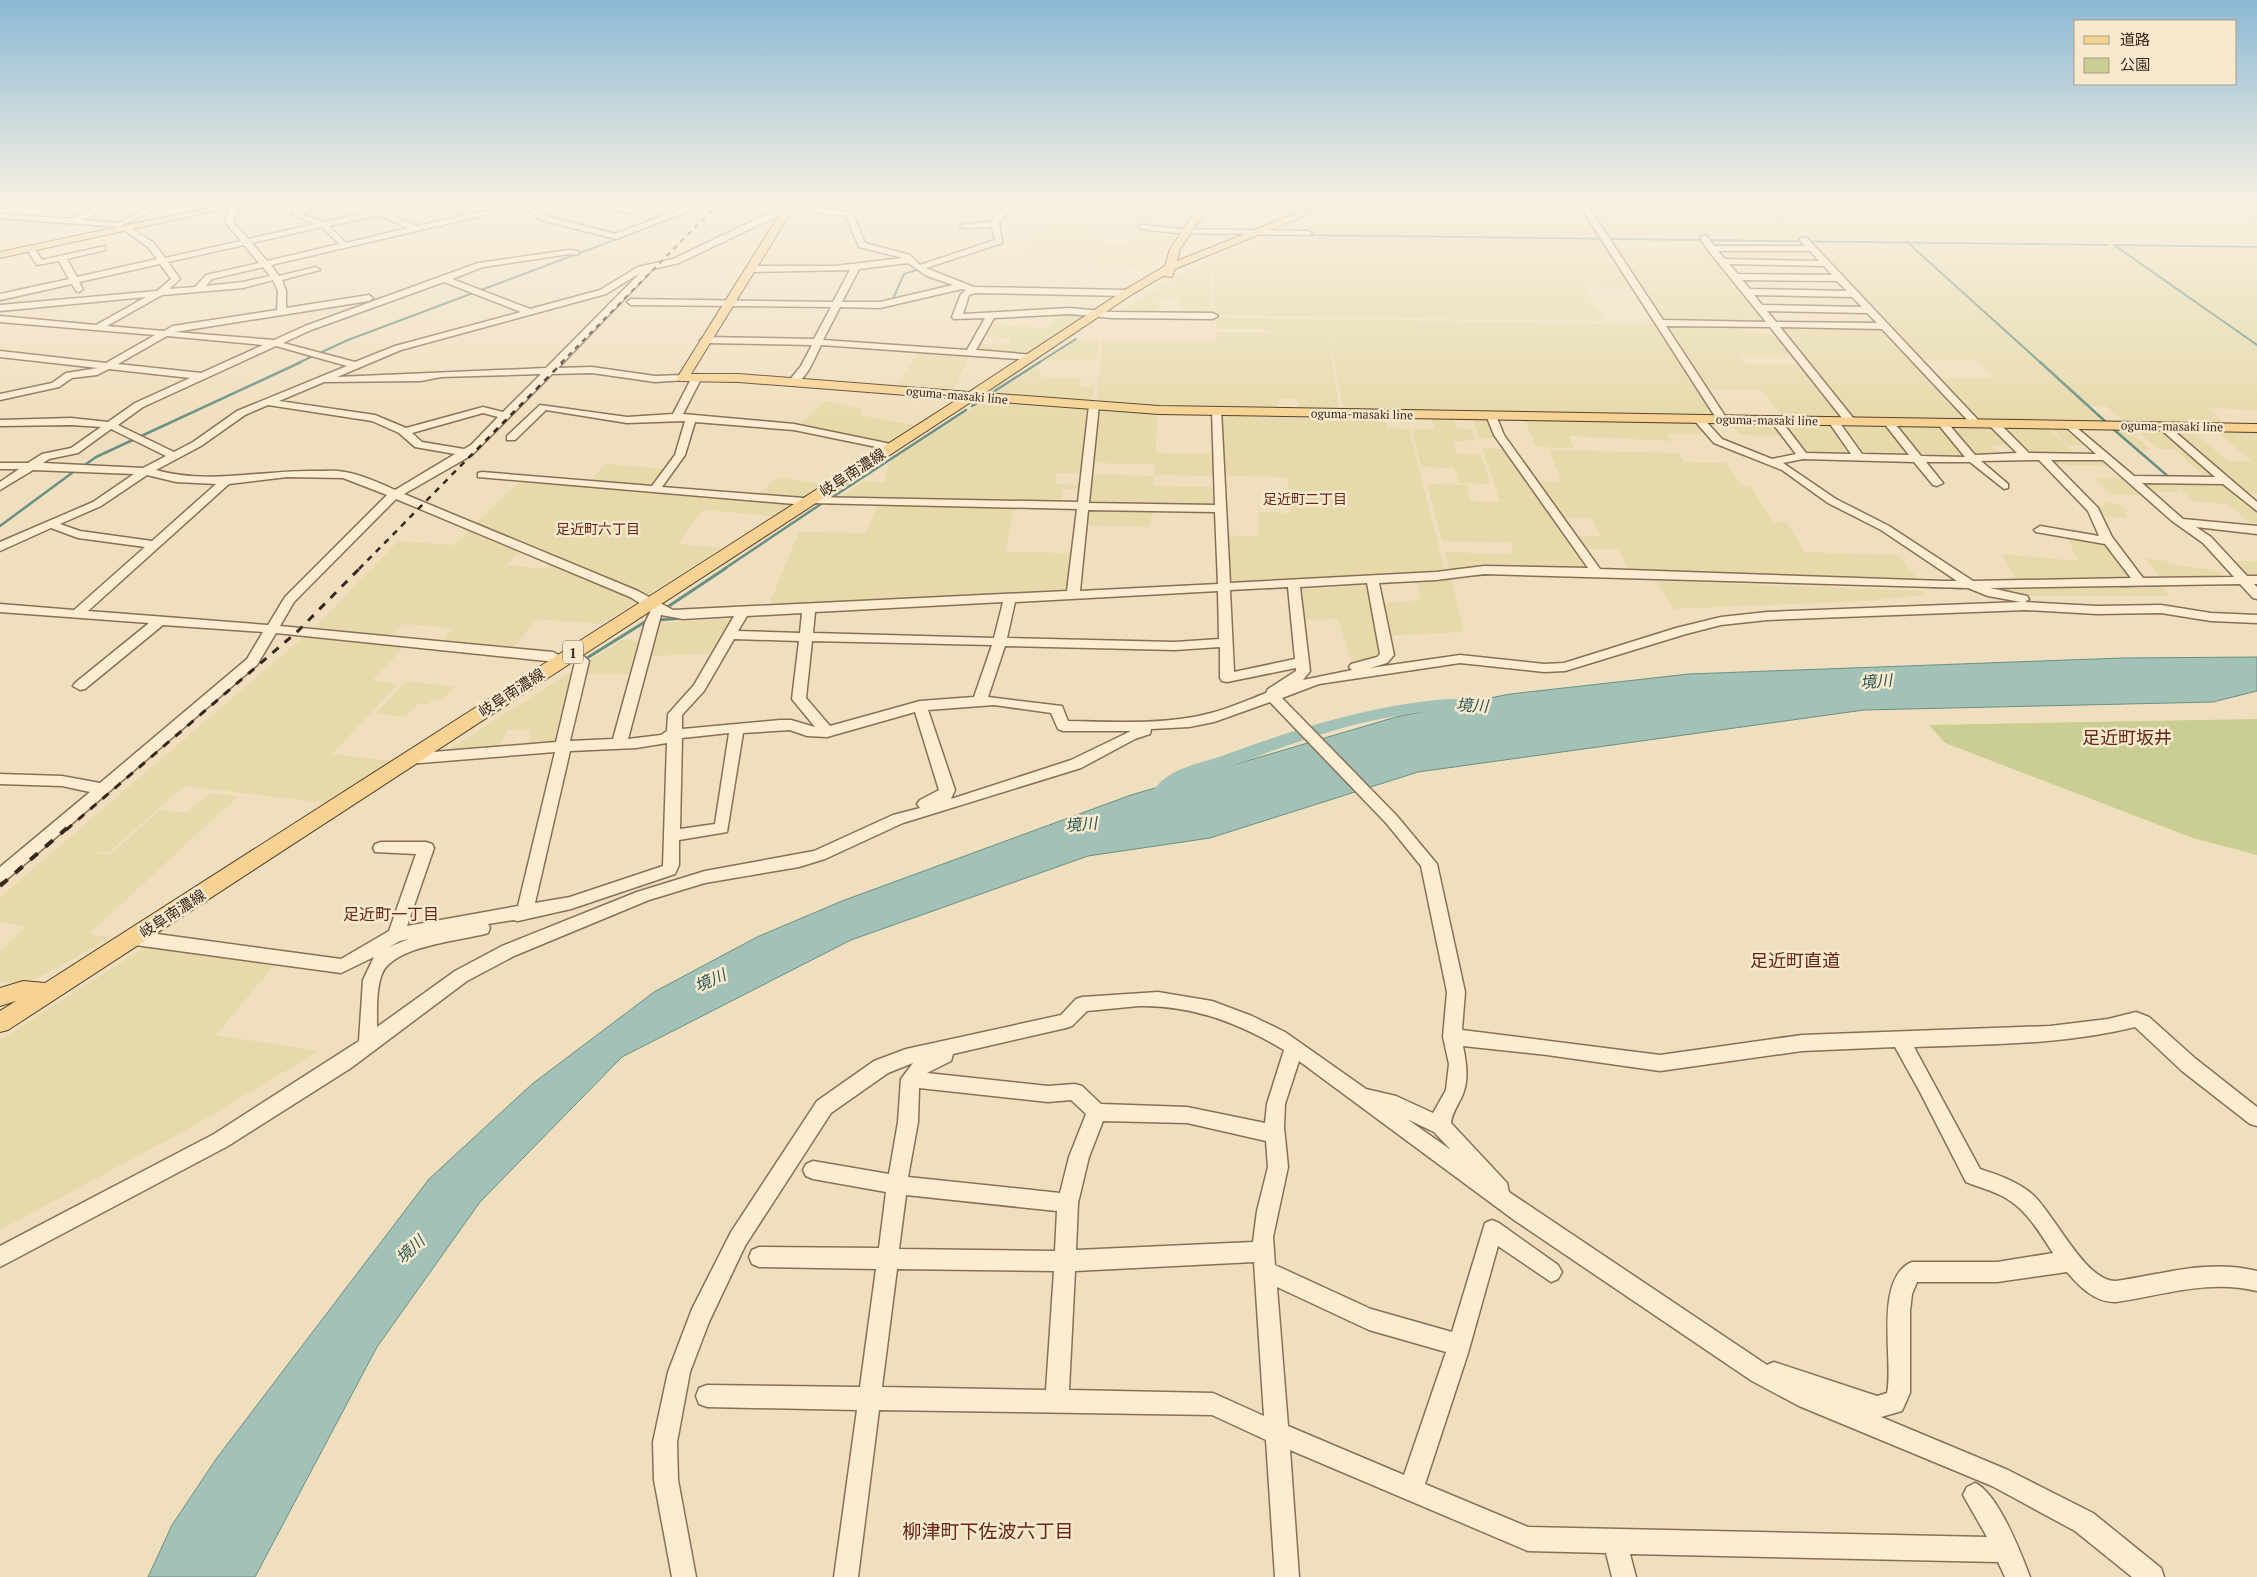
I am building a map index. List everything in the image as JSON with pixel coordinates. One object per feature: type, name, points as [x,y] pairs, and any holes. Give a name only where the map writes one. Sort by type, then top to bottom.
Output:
[{"type":"main road","points":[[683,378],[705,340],[749,274]]},
{"type":"main road","name":"岐阜南濃線","points":[[0,1023],[134,938],[566,656],[652,614],[807,501],[1099,314],[1127,293],[1159,274]]},
{"type":"main road","points":[[1163,280],[1167,274]]},
{"type":"main road","name":"岐阜南濃線","points":[[1099,314],[1175,274]]},
{"type":"main road","name":"oguma-masaki line","points":[[683,378],[698,377],[793,382],[1094,405],[1217,411],[2257,428]]},
{"type":"main road","points":[[0,996],[23,990],[47,992]]},
{"type":"street","points":[[70,274],[85,298]]},
{"type":"street","points":[[0,297],[107,274]]},
{"type":"street","points":[[98,327],[162,291],[176,279],[172,274]]},
{"type":"street","points":[[199,288],[209,277],[224,274]]},
{"type":"street","points":[[274,274],[282,291],[282,312]]},
{"type":"street","points":[[0,308],[85,298],[243,285],[298,274]]},
{"type":"street","points":[[0,487],[46,456],[74,451],[139,404],[308,328],[459,274]]},
{"type":"street","points":[[0,546],[97,504],[144,472],[210,435],[226,422],[267,402],[398,348],[603,292],[633,274]]},
{"type":"street","points":[[0,876],[252,662],[289,600],[390,498],[468,453],[646,274]]},
{"type":"street","points":[[793,382],[805,367],[819,342],[853,274]]},
{"type":"street","points":[[932,274],[973,290],[1127,293]]},
{"type":"street","points":[[1626,274],[1722,419]]},
{"type":"street","points":[[1732,274],[1850,421]]},
{"type":"street","points":[[1836,274],[1976,423]]},
{"type":"street","points":[[1735,277],[1840,278]]},
{"type":"street","points":[[445,279],[530,312]]},
{"type":"street","points":[[631,302],[880,305],[962,286]]},
{"type":"street","points":[[973,290],[965,294],[957,317],[1070,310],[1099,314],[1213,316]]},
{"type":"street","points":[[1747,292],[1854,294]]},
{"type":"street","points":[[0,397],[55,385],[69,376],[97,372],[173,329],[405,293]]},
{"type":"street","points":[[1760,308],[1869,310]]},
{"type":"street","points":[[970,353],[991,315]]},
{"type":"street","points":[[0,319],[274,343],[355,365]]},
{"type":"street","points":[[1658,323],[1885,326]]},
{"type":"street","points":[[705,340],[819,342],[1032,357]]},
{"type":"street","points":[[2,357],[202,376]]},
{"type":"street","points":[[320,380],[421,378],[441,374],[601,370],[649,378],[683,378]]},
{"type":"street","points":[[677,417],[698,377]]},
{"type":"street","points":[[267,402],[375,418],[404,432],[418,445],[468,453]]},
{"type":"street","points":[[1073,594],[1094,405]]},
{"type":"street","points":[[511,438],[544,407],[627,420],[677,417],[690,420],[794,427],[892,447]]},
{"type":"street","points":[[404,432],[483,410],[506,416]]},
{"type":"street","points":[[1217,411],[1226,678],[1302,662]]},
{"type":"street","points":[[1491,415],[1499,435],[1597,573]]},
{"type":"street","points":[[1698,419],[1718,441],[1741,452],[1772,462],[1799,476],[1832,501],[1886,528],[1971,585],[2010,597],[2120,606],[2130,610]]},
{"type":"street","points":[[655,489],[680,456],[690,420]]},
{"type":"street","points":[[1775,420],[1803,456]]},
{"type":"street","points":[[1833,421],[1859,457]]},
{"type":"street","points":[[0,423],[81,422],[110,426],[135,435],[174,456]]},
{"type":"street","points":[[1888,422],[1937,483]]},
{"type":"street","points":[[1942,423],[1974,458],[2004,486]]},
{"type":"street","points":[[1994,424],[2026,456]]},
{"type":"street","points":[[2070,424],[2180,522],[2207,540],[2248,582],[2257,596]]},
{"type":"street","points":[[2162,426],[2257,508]]},
{"type":"street","points":[[1772,462],[1803,456],[1918,458],[2106,457]]},
{"type":"street","points":[[2042,457],[2094,510],[2095,516],[2110,541],[2140,582]]},
{"type":"street","points":[[0,466],[32,465],[144,472],[176,479],[226,481],[287,474],[344,475],[398,494],[429,510],[644,598],[652,614],[619,744]]},
{"type":"street","points":[[482,475],[807,501],[1221,509]]},
{"type":"street","points":[[2132,479],[2226,481]]},
{"type":"street","points":[[78,613],[226,481]]},
{"type":"street","points":[[2243,495],[2257,496]]},
{"type":"street","points":[[2180,522],[2257,530]]},
{"type":"street","points":[[54,524],[56,527],[78,534],[155,544]]},
{"type":"street","points":[[2040,530],[2110,541]]},
{"type":"street","points":[[652,614],[683,615],[1294,584],[1436,576],[1484,570],[1971,585],[2248,582]]},
{"type":"street","points":[[1318,680],[1322,676],[1382,660],[1387,655],[1372,579]]},
{"type":"street","points":[[1273,697],[1273,692],[1302,675],[1294,584]]},
{"type":"street","points":[[980,701],[999,643],[1010,598]]},
{"type":"street","points":[[408,759],[564,746],[619,744],[664,738],[674,734],[737,728],[751,730],[791,725],[807,731],[827,732],[920,706],[980,701],[1057,709],[1063,726],[1117,728],[1165,724],[1214,717],[1318,680],[1460,659],[1544,668],[1565,667],[1681,631],[1721,621],[1767,616],[2011,606],[2130,610],[2161,609],[2211,617],[2257,620]]},
{"type":"street","points":[[0,608],[273,629],[566,656],[582,661],[525,913]]},
{"type":"street","points":[[809,608],[804,636],[799,699],[827,732]]},
{"type":"street","points":[[0,621],[14,609]]},
{"type":"street","points":[[134,938],[341,966],[358,961],[378,943],[396,935],[572,903],[669,870],[672,865],[675,714],[699,688],[743,612]]},
{"type":"street","points":[[80,686],[161,620]]},
{"type":"street","points":[[730,635],[1175,646],[1226,642]]},
{"type":"street","points":[[1273,697],[1376,803],[1423,854],[1429,864],[1455,978],[1452,1037],[1458,1064],[1455,1091],[1442,1114],[1441,1126]]},
{"type":"street","points":[[914,814],[919,807],[946,794],[948,790],[920,706]]},
{"type":"street","points":[[0,1257],[221,1140],[344,1062],[368,1042],[461,976],[508,951],[643,896],[705,877],[812,857],[880,826],[914,814],[1076,764],[1130,736],[1165,724]]},
{"type":"street","points":[[672,836],[722,828],[737,728]]},
{"type":"street","points":[[0,779],[62,781],[103,789]]},
{"type":"street","points":[[381,848],[426,848],[396,935]]},
{"type":"street","points":[[368,1042],[370,1000],[374,971],[388,955],[404,947],[469,932],[525,913]]},
{"type":"street","points":[[684,1577],[666,1480],[665,1442],[679,1372],[700,1317],[738,1239],[824,1107],[881,1067],[912,1055],[969,1044],[1066,1021],[1082,1004],[1157,999],[1189,1002],[1208,1007],[1259,1026],[1294,1048],[1521,1213],[1760,1373],[1816,1402],[2000,1478],[2084,1522],[2152,1577]]},
{"type":"street","points":[[1452,1037],[1547,1047],[1660,1063],[1802,1043],[2050,1034],[2108,1026],[2136,1019],[2143,1022],[2189,1065],[2257,1118]]},
{"type":"street","points":[[1900,1040],[1927,1086],[1973,1176],[2011,1189],[2028,1203],[2071,1261],[2095,1285],[2108,1291],[2179,1278],[2232,1276],[2257,1281]]},
{"type":"street","points":[[846,1577],[908,1122],[910,1079],[923,1064],[969,1044]]},
{"type":"street","points":[[1287,1577],[1264,1237],[1267,1212],[1278,1167],[1274,1134],[1276,1104],[1294,1048]]},
{"type":"street","points":[[910,1079],[1048,1094],[1075,1092],[1096,1112],[1187,1115],[1274,1134]]},
{"type":"street","points":[[1358,1095],[1396,1104],[1441,1126],[1521,1213]]},
{"type":"street","points":[[1057,1401],[1068,1203],[1079,1157],[1096,1112]]},
{"type":"street","points":[[813,1170],[898,1185],[1068,1203]]},
{"type":"street","points":[[1411,1490],[1459,1346],[1492,1230],[1551,1272]]},
{"type":"street","points":[[759,1257],[1064,1261],[1265,1261],[1370,1319],[1459,1346]]},
{"type":"street","points":[[1760,1373],[1780,1373],[1823,1390],[1877,1407],[1894,1403],[1899,1393],[1901,1297],[1907,1277],[1912,1272],[1997,1272],[2071,1261]]},
{"type":"street","points":[[707,1396],[1213,1404],[1276,1433],[1528,1539],[2006,1550]]},
{"type":"street","points":[[1975,1495],[1991,1519],[2018,1577]]},
{"type":"street","points":[[1615,1541],[1624,1577]]},
{"type":"shaded area","points":[[1184,274],[1210,274],[1212,315],[1181,315],[1179,299],[1159,299],[1159,315],[1114,314]]},
{"type":"shaded area","points":[[1212,274],[1626,274],[1635,288],[1585,287],[1604,321],[1215,315]]},
{"type":"shaded area","points":[[1630,274],[1731,274],[1772,324],[1663,322]]},
{"type":"shaded area","points":[[1837,274],[2257,274],[2257,410],[2207,408],[2227,425],[2126,423],[2106,406],[2085,406],[2103,424],[1979,422],[1937,378],[1993,378],[1976,360],[1918,359]]},
{"type":"shaded area","points":[[1089,313],[1025,354],[976,351],[981,344],[1008,345],[1011,338],[985,336],[992,325],[1047,328],[1055,314]]},
{"type":"shaded area","points":[[1215,318],[1658,324],[1720,418],[1344,411],[1327,329],[1340,411],[1300,411],[1297,399],[1279,399],[1277,409],[1170,407],[1096,402],[1103,340],[1216,340],[1216,332],[1270,333],[1270,330],[1217,329]]},
{"type":"shaded area","points":[[1663,324],[1740,325],[1746,333],[1778,334],[1795,356],[1741,356],[1746,364],[1803,365],[1847,420],[1784,419],[1762,390],[1706,389]]},
{"type":"shaded area","points":[[1776,325],[1884,327],[1973,421],[1852,419]]},
{"type":"shaded area","points":[[1076,340],[1099,340],[1097,360],[1046,360]]},
{"type":"shaded area","points":[[919,351],[971,354],[951,392],[896,388]]},
{"type":"shaded area","points":[[1040,369],[1039,377],[1080,378],[1079,387],[1094,386],[1092,402],[994,394],[1032,370]]},
{"type":"shaded area","points":[[986,399],[1157,412],[1156,453],[1218,454],[1219,476],[1155,475],[1154,464],[1086,463],[1084,473],[1056,473],[1055,484],[1084,485],[1083,489],[1063,489],[1060,506],[833,502],[864,481],[884,482],[890,462]]},
{"type":"shaded area","points":[[827,401],[864,409],[859,415],[915,425],[885,444],[799,426],[823,402]]},
{"type":"shaded area","points":[[1220,414],[1385,416],[1387,428],[1409,429],[1445,571],[1228,584],[1224,535],[1259,536],[1258,512],[1291,513],[1287,477],[1224,476]]},
{"type":"shaded area","points":[[1431,417],[1452,417],[1458,429],[1472,429],[1475,440],[1453,442],[1457,454],[1481,454],[1490,484],[1459,483],[1454,468],[1421,467],[1412,429],[1435,429]]},
{"type":"shaded area","points":[[1472,417],[1490,417],[1497,438],[1479,438]]},
{"type":"shaded area","points":[[1524,418],[1699,422],[1707,434],[1667,434],[1671,441],[1569,436],[1574,448],[1536,447]]},
{"type":"shaded area","points":[[1730,422],[1940,425],[1970,456],[1807,455],[1791,436],[1739,435]]},
{"type":"shaded area","points":[[1950,426],[1993,426],[2015,446],[1991,445],[1999,454],[1979,456]]},
{"type":"shaded area","points":[[2006,427],[2048,428],[2078,456],[2033,455]]},
{"type":"shaded area","points":[[2050,427],[2072,428],[2092,446],[2068,445]]},
{"type":"shaded area","points":[[2116,429],[2128,429],[2151,450],[2141,451]]},
{"type":"shaded area","points":[[2135,429],[2164,430],[2222,480],[2209,480],[2174,449],[2158,449]]},
{"type":"shaded area","points":[[2171,429],[2190,429],[2228,461],[2252,461],[2214,430],[2257,431],[2257,494],[2247,493]]},
{"type":"shaded area","points":[[1482,448],[1504,449],[1590,570],[1450,571],[1445,552],[1514,554],[1510,543],[1442,541],[1427,484],[1466,485],[1471,501],[1500,502]]},
{"type":"shaded area","points":[[1549,450],[1679,453],[1696,484],[1685,462],[1726,463],[1742,485],[1701,484],[1751,486],[1773,522],[1786,522],[1805,552],[1899,555],[1920,583],[1629,571],[1618,549],[1587,549],[1577,536],[1600,536],[1592,518],[1564,518],[1536,481],[1562,482]]},
{"type":"shaded area","points":[[2049,459],[2108,459],[2114,466],[2055,465]]},
{"type":"shaded area","points":[[605,464],[667,469],[651,490],[748,500],[780,477],[821,484],[772,516],[703,510],[678,544],[721,548],[646,596],[473,526],[521,480],[587,485]]},
{"type":"shaded area","points":[[1088,474],[1154,476],[1154,486],[1220,487],[1221,509],[1153,508],[1150,527],[1083,526]]},
{"type":"shaded area","points":[[2095,478],[2129,478],[2147,495],[2112,495]]},
{"type":"shaded area","points":[[2142,483],[2171,483],[2181,492],[2152,492]]},
{"type":"shaded area","points":[[2174,484],[2227,484],[2257,510],[2257,529],[2228,504],[2195,502]]},
{"type":"shaded area","points":[[2103,501],[2120,505],[2128,511],[2125,512],[2127,518],[2099,516],[2091,505],[2106,507]]},
{"type":"shaded area","points":[[877,505],[1014,507],[1006,552],[1074,553],[1069,592],[767,609],[799,532],[866,533]]},
{"type":"shaded area","points":[[470,530],[520,550],[507,565],[545,569],[550,563],[641,599],[602,624],[537,619],[513,648],[442,641],[453,628],[403,624],[391,637],[312,630],[398,541],[454,545]]},
{"type":"shaded area","points":[[2067,537],[2106,542],[2133,580],[2017,581],[2002,554],[2078,561]]},
{"type":"shaded area","points":[[2145,558],[2167,561],[2169,564],[2215,570],[2225,578],[2161,580]]},
{"type":"shaded area","points":[[2232,561],[2257,561],[2257,578],[2246,578]]},
{"type":"shaded area","points":[[1449,579],[1452,581],[1464,632],[1390,636],[1383,603],[1421,600],[1416,581]]},
{"type":"shaded area","points":[[1657,581],[1923,591],[1926,595],[1865,601],[1673,609]]},
{"type":"shaded area","points":[[1371,585],[1381,655],[1375,660],[1352,663],[1338,619],[1303,620],[1300,590]]},
{"type":"shaded area","points":[[2161,586],[2171,596],[2031,596],[2002,592],[1999,588]]},
{"type":"shaded area","points":[[737,618],[715,654],[642,656],[634,674],[577,674],[560,744],[528,747],[531,730],[507,730],[497,751],[438,756],[622,640],[644,641],[658,623]]},
{"type":"shaded area","points":[[307,634],[405,645],[373,680],[398,684],[332,754],[392,761],[326,803],[184,786],[108,853],[83,851],[109,855],[160,810],[186,813],[209,793],[238,796],[89,934],[112,937],[38,978],[16,984],[0,982],[0,951],[26,926],[0,922],[0,897]]},
{"type":"shaded area","points":[[406,681],[455,687],[442,700],[433,699],[429,704],[418,704],[406,717],[376,714]]},
{"type":"shaded area","points":[[147,946],[276,963],[216,1035],[319,1051],[190,1128],[0,1230],[0,1040]]},
{"type":"green space","points":[[2257,719],[2257,855],[2193,838],[1945,743],[1929,725]]},
{"type":"water","points":[[2257,657],[2257,691],[2213,702],[1864,710],[1418,772],[1210,838],[1088,856],[851,940],[622,1057],[480,1202],[377,1347],[255,1577],[148,1577],[172,1525],[216,1459],[429,1179],[532,1084],[654,992],[757,937],[842,901],[1131,795],[1396,717],[1510,694],[1689,674],[2122,658]]},
{"type":"waterway","points":[[298,363],[348,340],[525,274]]},
{"type":"waterway","points":[[892,301],[905,274]]},
{"type":"waterway","points":[[1942,274],[2041,363]]},
{"type":"waterway","points":[[2155,274],[2257,345]]},
{"type":"waterway","points":[[1038,363],[1076,339]]},
{"type":"waterway","points":[[82,467],[96,457],[301,362]]},
{"type":"waterway","points":[[990,394],[1040,362]]},
{"type":"waterway","points":[[2040,362],[2108,424]]},
{"type":"waterway","points":[[972,406],[984,399]]},
{"type":"waterway","points":[[828,500],[966,410]]},
{"type":"waterway","points":[[2112,428],[2170,478]]},
{"type":"waterway","points":[[0,526],[76,470]]},
{"type":"waterway","points":[[724,569],[821,504]]},
{"type":"waterway","points":[[666,608],[726,568]]},
{"type":"waterway","points":[[1476,575],[1490,574]]},
{"type":"waterway","points":[[2121,586],[2160,585]]},
{"type":"waterway","points":[[1916,586],[1962,588]]},
{"type":"waterway","points":[[1267,588],[1288,587]]},
{"type":"waterway","points":[[658,620],[684,618]]},
{"type":"waterway","points":[[587,658],[648,620]]},
{"type":"waterway","name":"境川","points":[[1157,801],[1160,793],[1179,778],[1330,726],[1370,715],[1409,708],[1449,705],[1488,706]]},
{"type":"railway","points":[[561,363],[649,274]]},
{"type":"railway","points":[[359,569],[563,362]]},
{"type":"railway","points":[[66,830],[298,631],[360,568]]},
{"type":"railway","points":[[0,886],[67,828]]},
{"type":"district","name":"足近町二丁目","points":[[1305,498]]},
{"type":"district","name":"足近町六丁目","points":[[598,528]]},
{"type":"district","name":"足近町坂井","points":[[2127,737]]},
{"type":"district","name":"足近町一丁目","points":[[391,914]]},
{"type":"district","name":"足近町直道","points":[[1795,960]]},
{"type":"district","name":"柳津町下佐波六丁目","points":[[988,1530]]}]
